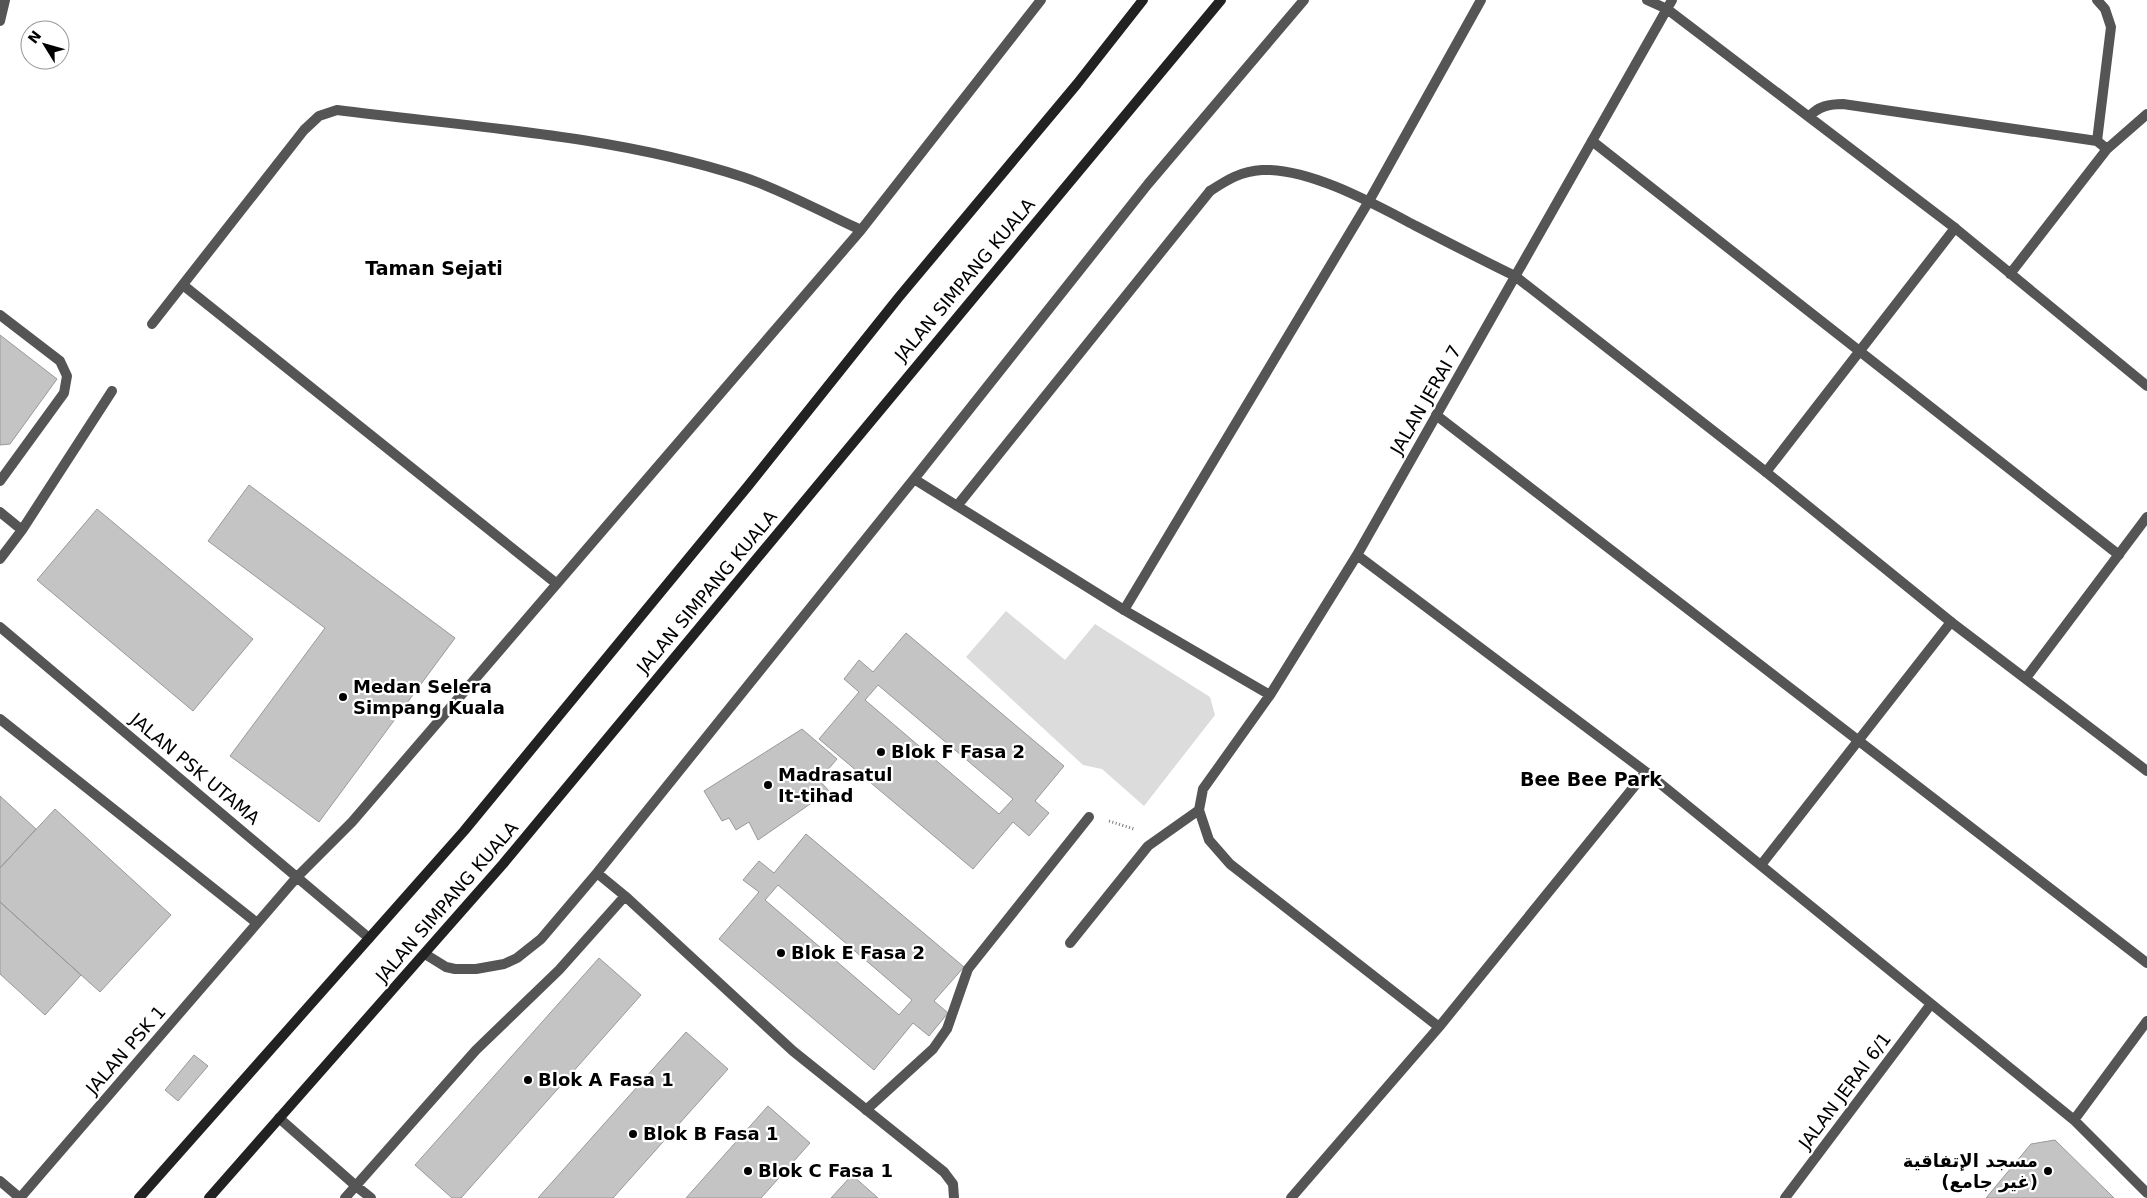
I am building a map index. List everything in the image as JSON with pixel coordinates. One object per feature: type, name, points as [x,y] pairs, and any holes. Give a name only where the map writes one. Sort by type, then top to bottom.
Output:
[{"type":"main road","name":"JALAN SIMPANG KUALA","points":[[139,1198],[464,831],[748,486],[899,297],[1078,84],[1143,0]]},
{"type":"main road","name":"JALAN SIMPANG KUALA","points":[[209,1198],[503,864],[1221,0]]},
{"type":"street","points":[[0,21],[6,0]]},
{"type":"street","name":"JALAN PSK 1","points":[[20,1198],[257,922],[297,877],[352,822],[861,230],[1041,0]]},
{"type":"street","points":[[425,954],[436,962],[456,969],[476,969],[504,964],[517,958],[541,939],[597,874],[1148,184],[1304,0]]},
{"type":"street","points":[[1124,610],[1369,202],[1481,0]]},
{"type":"street","points":[[1647,0],[1670,4],[1809,117],[1955,228],[2147,386]]},
{"type":"street","points":[[2097,0],[2106,9],[2111,27],[2097,141]]},
{"type":"street","name":"JALAN JERAI 7","points":[[1199,810],[1203,789],[1270,695],[1357,555],[1670,4]]},
{"type":"street","points":[[1809,117],[1813,111],[1829,104],[1843,104],[2097,141],[2107,149]]},
{"type":"street","points":[[152,324],[304,130],[319,116],[337,110],[590,142],[669,157],[744,178],[861,230]]},
{"type":"street","points":[[2010,274],[2107,149],[2147,114]]},
{"type":"street","points":[[1592,141],[1858,352],[2119,555]]},
{"type":"street","points":[[957,506],[1210,191],[1236,175],[1263,170],[1292,173],[1342,189],[1515,276],[1766,472],[1950,622],[2147,771]]},
{"type":"street","points":[[1766,472],[1955,228]]},
{"type":"street","points":[[183,285],[557,584]]},
{"type":"street","points":[[0,315],[60,361],[67,376],[64,393],[0,481]]},
{"type":"street","points":[[0,559],[22,530],[112,392]]},
{"type":"street","points":[[1436,415],[2147,962]]},
{"type":"street","points":[[914,479],[1124,610],[1270,695]]},
{"type":"street","points":[[0,512],[22,530]]},
{"type":"street","points":[[2026,678],[2147,517]]},
{"type":"street","points":[[1357,555],[1646,772],[1760,864],[2074,1120],[2147,1193]]},
{"type":"street","points":[[1760,864],[1950,622]]},
{"type":"street","name":"JALAN PSK UTAMA","points":[[0,627],[369,938]]},
{"type":"street","points":[[0,719],[257,922]]},
{"type":"street","points":[[1291,1198],[1439,1027],[1646,772]]},
{"type":"street","points":[[1070,943],[1148,846],[1158,837],[1199,810],[1209,840],[1230,864],[1439,1027]]},
{"type":"street","points":[[866,1110],[933,1048],[946,1030],[968,969],[1089,817]]},
{"type":"street","points":[[597,874],[625,896],[793,1052],[944,1172],[953,1184],[954,1198]]},
{"type":"street","points":[[345,1198],[476,1050],[558,970],[625,896]]},
{"type":"street","name":"JALAN JERAI 6/1","points":[[1785,1198],[1931,1004]]},
{"type":"street","points":[[2074,1120],[2147,1021]]},
{"type":"street","points":[[279,1118],[371,1198]]},
{"type":"street","points":[[0,1181],[20,1198]]},
{"type":"path","points":[[1089,817],[1105,820],[1158,837]]},
{"type":"shaded area","points":[[1006,611],[1065,660],[1095,624],[1210,697],[1215,715],[1144,806],[1102,769],[1083,765],[966,657]]},
{"type":"building","points":[[0,335],[57,379],[10,444],[0,445]]},
{"type":"building","name":"Medan Selera Simpang Kuala","points":[[249,485],[455,638],[319,822],[230,756],[325,628],[208,541]]},
{"type":"building","points":[[97,509],[253,639],[193,711],[37,580]]},
{"type":"building","name":"Blok F Fasa 2","points":[[906,633],[1064,766],[1035,801],[1049,813],[1029,836],[1013,822],[973,869],[819,739],[859,692],[844,679],[859,660],[873,672]],"holes":[[[878,685],[1013,799],[999,814],[865,700]]]},
{"type":"building","name":"Madrasatul It-tihad","points":[[802,729],[837,759],[819,780],[829,791],[758,840],[749,822],[736,830],[729,818],[722,821],[704,791]]},
{"type":"building","points":[[0,796],[36,829],[0,868]]},
{"type":"building","points":[[55,809],[171,915],[100,992],[0,902],[0,868]]},
{"type":"building","name":"Blok E Fasa 2","points":[[806,834],[964,967],[934,1001],[948,1013],[929,1036],[913,1023],[874,1070],[719,939],[759,892],[743,880],[759,861],[774,873]],"holes":[[[778,885],[912,1000],[899,1015],[765,900]]]},
{"type":"building","points":[[0,902],[81,975],[45,1015],[0,974]]},
{"type":"building","name":"Blok A Fasa 1","points":[[599,958],[641,995],[461,1198],[452,1198],[415,1165]]},
{"type":"building","name":"Blok B Fasa 1","points":[[686,1032],[728,1069],[613,1198],[538,1198]]},
{"type":"building","points":[[194,1055],[208,1066],[178,1101],[165,1090]]},
{"type":"building","name":"Blok C Fasa 1","points":[[768,1106],[810,1143],[761,1198],[686,1198]]},
{"type":"building","name":"مسجد الإتفاقية (غير جامع)","points":[[2055,1140],[2114,1198],[1986,1198],[2031,1144]]},
{"type":"building","points":[[852,1175],[878,1198],[831,1198]]},
{"type":"place","name":"Medan Selera Simpang Kuala","points":[[343,697]]},
{"type":"place","name":"Blok F Fasa 2","points":[[881,752]]},
{"type":"place","name":"Madrasatul It-tihad","points":[[768,785]]},
{"type":"place","name":"Blok E Fasa 2","points":[[781,953]]},
{"type":"place","name":"Blok A Fasa 1","points":[[528,1080]]},
{"type":"place","name":"Blok B Fasa 1","points":[[633,1134]]},
{"type":"place","name":"Blok C Fasa 1","points":[[748,1171]]},
{"type":"place","name":"مسجد الإتفاقية (غير جامع)","points":[[2048,1171]]},
{"type":"district","name":"Taman Sejati","points":[[434,268]]},
{"type":"district","name":"Bee Bee Park","points":[[1591,779]]}]
